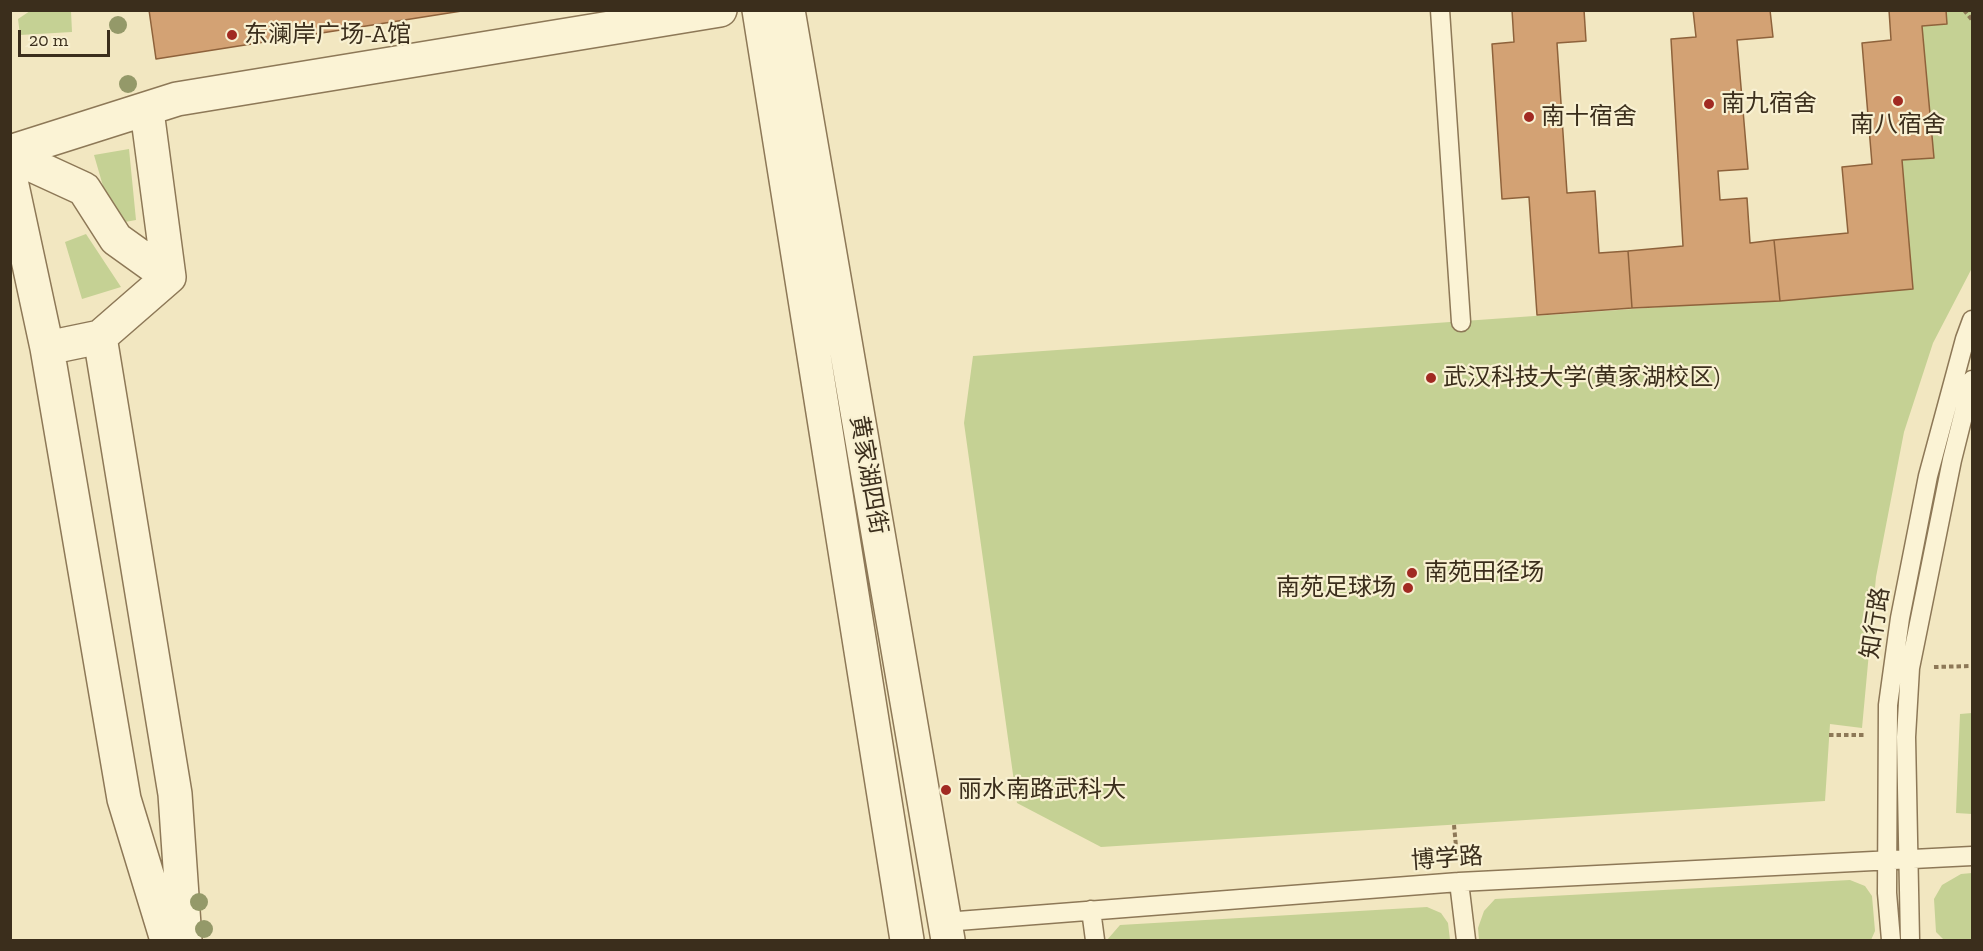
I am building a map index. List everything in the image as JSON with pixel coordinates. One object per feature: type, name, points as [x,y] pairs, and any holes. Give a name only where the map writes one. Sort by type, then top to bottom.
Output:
[{"type":"street","points":[[10,154],[147,111],[177,99],[720,10]]},
{"type":"street","name":"黄家湖四街","points":[[759,10],[907,940]]},
{"type":"street","name":"黄家湖四街","points":[[788,10],[944,934]]},
{"type":"street","points":[[147,111],[169,277]]},
{"type":"street","points":[[10,154],[84,189],[116,239],[169,277]]},
{"type":"street","points":[[10,176],[47,348],[124,799],[167,940]]},
{"type":"street","points":[[47,348],[100,337],[169,277]]},
{"type":"street","points":[[100,337],[175,794],[184,940]]},
{"type":"lane","points":[[1440,10],[1461,322]]},
{"type":"lane","name":"知行路","points":[[1891,940],[1887,861],[1888,705],[1900,618],[1928,476],[1972,320]]},
{"type":"lane","name":"知行路","points":[[1910,940],[1906,737],[1910,668],[1952,460],[1972,380]]},
{"type":"lane","name":"博学路","points":[[944,934],[1092,910],[1459,882],[1972,856]]},
{"type":"lane","points":[[1459,882],[1466,940]]},
{"type":"lane","points":[[1092,910],[1095,940]]},
{"type":"path","points":[[1964,10],[1972,20]]},
{"type":"path","points":[[1954,667],[1972,666]]},
{"type":"path","points":[[1829,735],[1888,736]]},
{"type":"path","points":[[1454,825],[1459,882]]},
{"type":"green space","points":[[30,11],[71,11],[72,32],[20,35],[18,19]]},
{"type":"green space","name":"南苑田径场","points":[[1946,11],[1972,11],[1972,268],[1933,343],[1904,432],[1876,577],[1862,728],[1830,724],[1825,801],[1101,847],[1017,803],[964,423],[973,356],[1913,289],[1902,160],[1934,157],[1922,26],[1947,24]]},
{"type":"green space","points":[[129,149],[136,220],[114,224],[94,155]]},
{"type":"green space","points":[[86,234],[121,287],[82,299],[65,242]]},
{"type":"green space","points":[[1972,713],[1972,814],[1956,813],[1960,714]]},
{"type":"green space","points":[[1972,873],[1972,940],[1944,940],[1936,932],[1934,899],[1942,885],[1961,874]]},
{"type":"green space","points":[[1850,880],[1865,886],[1872,896],[1875,931],[1871,940],[1479,940],[1478,928],[1484,911],[1495,899]]},
{"type":"green space","points":[[1427,907],[1441,913],[1448,923],[1450,940],[1107,940],[1120,925]]},
{"type":"building","name":"东澜岸广场-A馆","points":[[149,10],[468,10],[156,59]]},
{"type":"building","name":"南十宿舍","points":[[1512,10],[1584,10],[1586,41],[1557,43],[1567,193],[1595,191],[1599,253],[1628,251],[1632,308],[1537,315],[1529,197],[1502,199],[1492,44],[1514,42]]},
{"type":"building","name":"南九宿舍","points":[[1693,10],[1770,10],[1773,37],[1737,40],[1748,169],[1718,171],[1720,200],[1747,198],[1750,243],[1774,240],[1780,301],[1632,308],[1628,251],[1683,246],[1671,39],[1696,37]]},
{"type":"building","name":"南八宿舍","points":[[1889,10],[1946,10],[1947,24],[1922,26],[1934,158],[1902,160],[1913,289],[1780,301],[1774,240],[1848,233],[1842,167],[1872,164],[1862,43],[1891,40]]},
{"type":"place","name":"东澜岸广场-A馆","points":[[232,35]]},
{"type":"place","name":"南八宿舍","points":[[1898,101]]},
{"type":"place","name":"南九宿舍","points":[[1709,104]]},
{"type":"place","name":"南十宿舍","points":[[1529,117]]},
{"type":"place","name":"武汉科技大学(黄家湖校区)","points":[[1431,378]]},
{"type":"place","name":"南苑田径场","points":[[1412,573]]},
{"type":"place","name":"南苑足球场","points":[[1408,588]]},
{"type":"place","name":"丽水南路武科大","points":[[946,790]]}]
